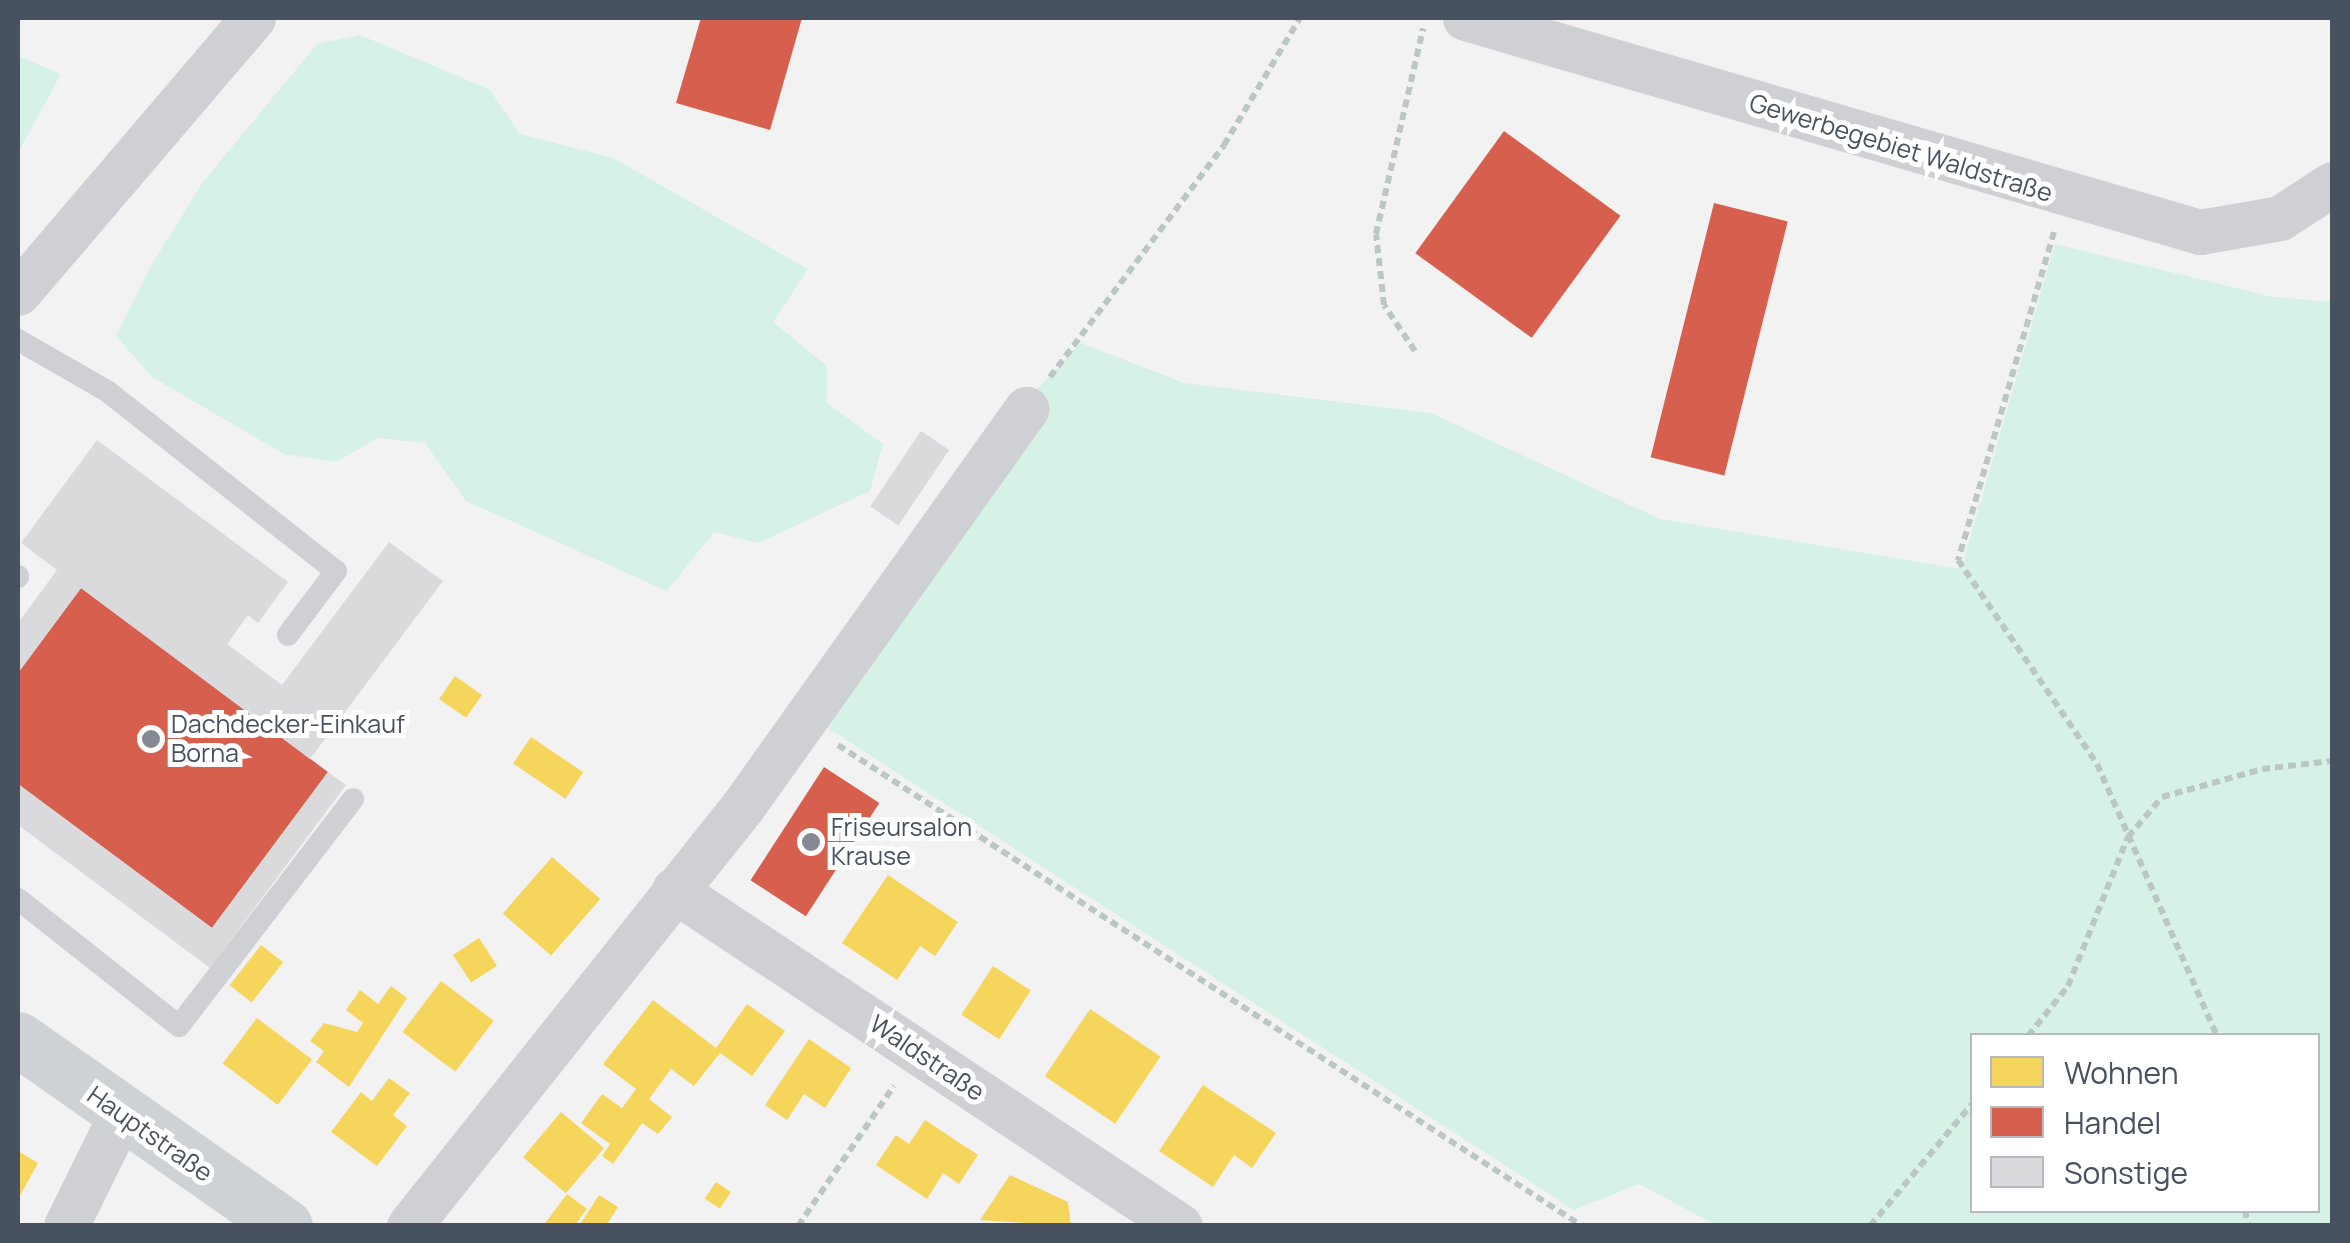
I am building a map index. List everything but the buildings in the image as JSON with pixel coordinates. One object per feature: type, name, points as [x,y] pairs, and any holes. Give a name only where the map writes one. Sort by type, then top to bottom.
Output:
[{"type":"main road","name":"Hauptstraße","points":[[18,1040],[285,1226]]},
{"type":"street","points":[[18,292],[253,18]]},
{"type":"street","name":"Gewerbegebiet Waldstraße","points":[[1465,18],[2062,197],[2200,232],[2280,218],[2332,184]]},
{"type":"street","points":[[409,1226],[804,721],[1026,409]]},
{"type":"street","name":"Waldstraße","points":[[674,890],[1180,1226]]},
{"type":"street","points":[[66,1226],[121,1114]]},
{"type":"lane","points":[[18,340],[107,390],[336,570],[288,634]]},
{"type":"lane","points":[[18,899],[178,1026],[354,799]]},
{"type":"path","points":[[1026,409],[1224,145],[1300,18]]},
{"type":"path","points":[[1416,351],[1384,305],[1376,234],[1426,18]]},
{"type":"path","points":[[2062,197],[1958,560],[2097,764],[2128,838],[2167,908],[2215,1033]]},
{"type":"path","points":[[804,721],[1582,1226]]},
{"type":"path","points":[[2030,1033],[2068,986],[2128,838],[2162,797],[2262,769],[2332,762]]},
{"type":"path","points":[[798,1226],[919,1052]]},
{"type":"path","points":[[1870,1226],[1970,1106]]},
{"type":"green space","points":[[360,35],[489,89],[520,134],[613,158],[808,269],[773,322],[827,366],[827,403],[883,444],[870,491],[758,543],[714,532],[667,591],[466,501],[425,443],[378,438],[336,462],[284,454],[152,377],[116,336],[149,269],[203,182],[317,44]]},
{"type":"green space","points":[[18,56],[61,74],[18,153]]},
{"type":"green space","points":[[2055,244],[2273,297],[2332,302],[2332,1225],[1716,1225],[1639,1184],[1574,1210],[823,725],[992,436],[1081,343],[1184,383],[1431,413],[1660,519],[1961,569]]},
{"type":"place","name":"Dachdecker-Einkauf Borna","points":[[151,739]]},
{"type":"place","name":"Friseursalon Krause","points":[[811,842]]}]
